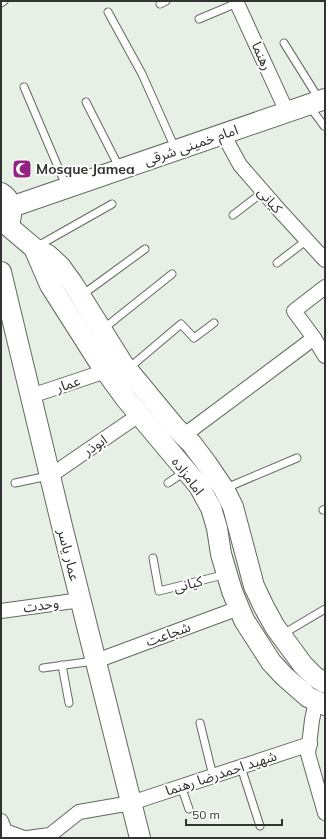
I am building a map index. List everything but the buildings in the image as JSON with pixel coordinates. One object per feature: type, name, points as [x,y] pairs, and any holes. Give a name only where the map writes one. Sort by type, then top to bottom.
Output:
[{"type":"street","name":"رهنما","points":[[236,2],[287,112]]},
{"type":"street","name":"امام خمینی شرقی","points":[[5,214],[67,188],[120,169],[318,102]]},
{"type":"street","name":"کیانی","points":[[223,134],[240,165],[325,260]]},
{"type":"street","name":"امامزاده","points":[[5,214],[34,248],[50,285],[106,371],[140,415],[199,486],[210,508],[217,528],[221,554],[239,608],[244,620],[271,662],[284,676],[308,697],[321,703]]},
{"type":"street","name":"امامزاده","points":[[34,248],[48,255],[60,266],[127,370],[203,459],[224,489],[233,507],[254,586],[281,635],[303,665],[325,683]]},
{"type":"street","name":"عمار یاسر","points":[[1,272],[140,838]]},
{"type":"street","points":[[325,287],[294,311],[325,356]]},
{"type":"street","points":[[183,436],[314,338]]},
{"type":"street","name":"عمار","points":[[31,396],[106,371]]},
{"type":"street","name":"ابوذر","points":[[50,476],[140,415]]},
{"type":"street","name":"وحدت","points":[[1,611],[81,600]]},
{"type":"street","name":"شجاعت","points":[[96,660],[239,608]]},
{"type":"street","points":[[321,703],[312,720],[308,754],[325,813]]},
{"type":"street","name":"شهید احمدرضا رهنما","points":[[25,838],[50,835],[79,812],[131,803],[310,744]]},
{"type":"street","points":[[1,821],[5,831],[25,838]]},
{"type":"lane","points":[[199,20],[236,2]]},
{"type":"lane","points":[[108,12],[142,74],[176,150]]},
{"type":"lane","points":[[284,43],[318,102],[324,126]]},
{"type":"lane","points":[[24,87],[67,188]]},
{"type":"lane","points":[[86,102],[120,169]]},
{"type":"lane","points":[[233,215],[263,192]]},
{"type":"lane","points":[[34,248],[112,204]]},
{"type":"lane","points":[[277,263],[307,240]]},
{"type":"lane","points":[[80,296],[145,249]]},
{"type":"lane","points":[[102,330],[172,274]]},
{"type":"lane","points":[[127,370],[181,324],[194,338],[214,323]]},
{"type":"lane","points":[[224,489],[297,458]]},
{"type":"lane","points":[[168,483],[186,470]]},
{"type":"lane","points":[[15,483],[50,476]]},
{"type":"lane","name":"کیانی","points":[[153,558],[159,591],[227,574]]},
{"type":"lane","points":[[281,635],[325,609]]},
{"type":"lane","points":[[43,668],[96,660]]},
{"type":"lane","points":[[62,666],[69,703]]},
{"type":"lane","points":[[200,724],[213,776]]},
{"type":"lane","points":[[241,767],[260,826]]},
{"type":"lane","points":[[181,786],[189,809]]},
{"type":"place","name":"Mosque Jamea","points":[[22,169]]}]
